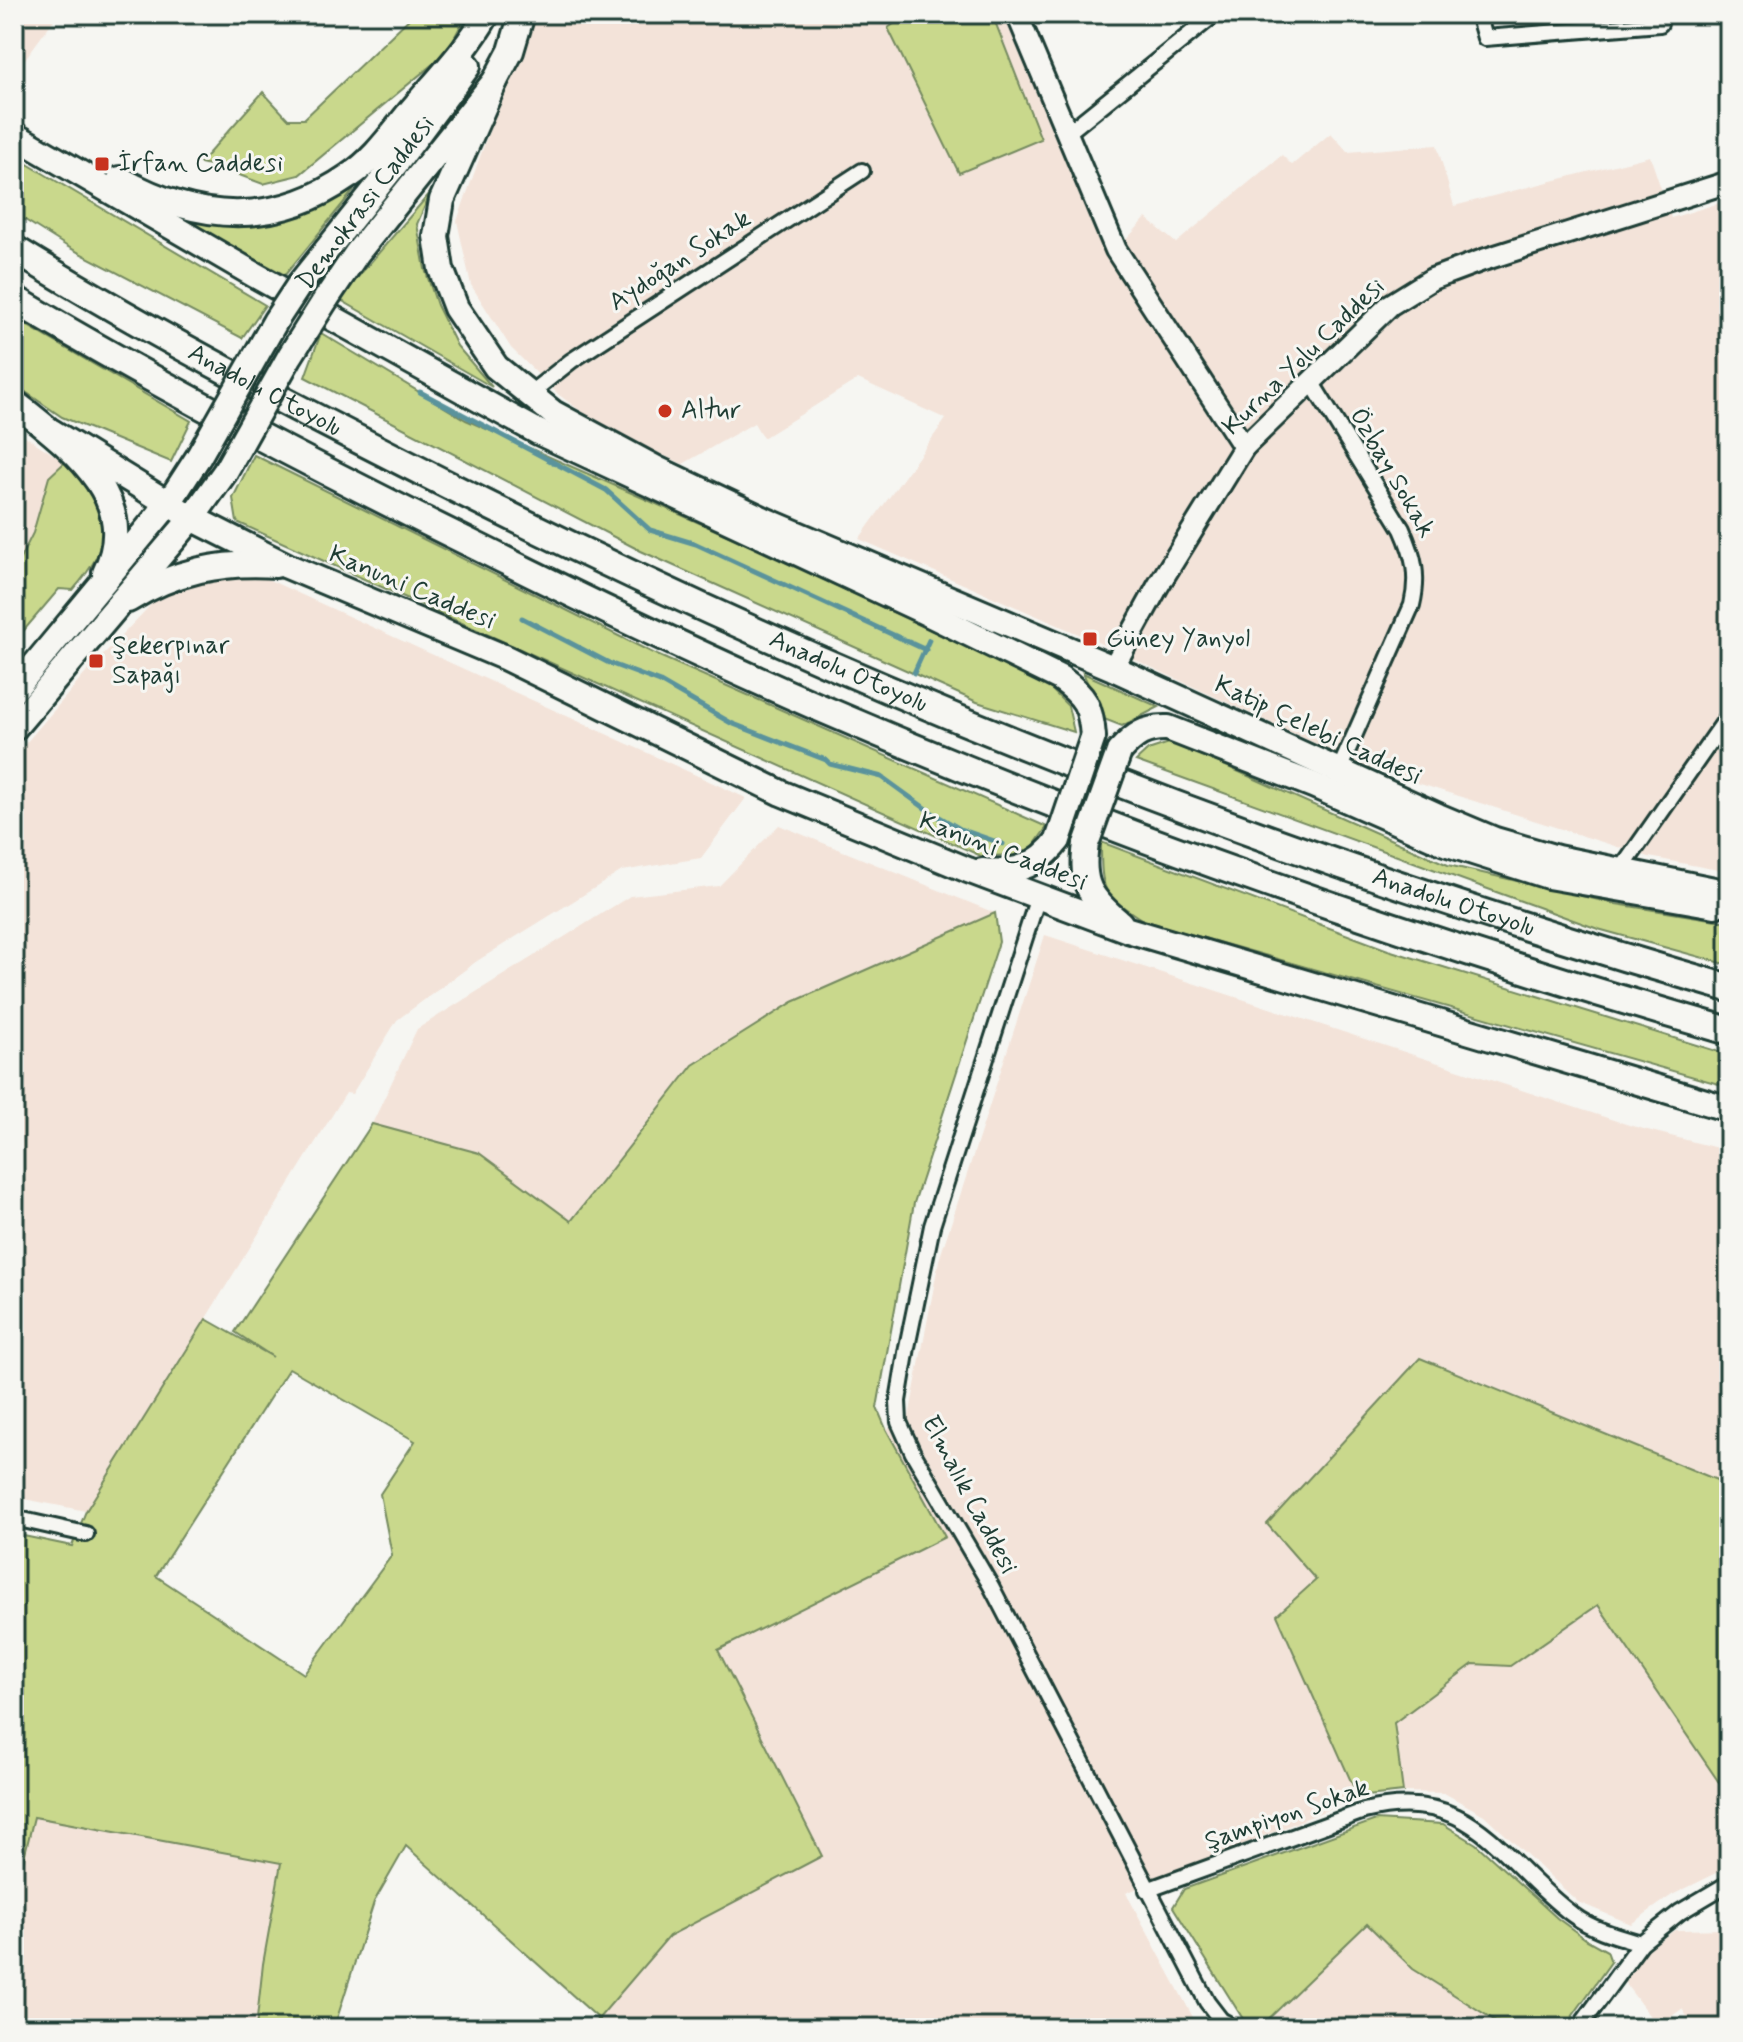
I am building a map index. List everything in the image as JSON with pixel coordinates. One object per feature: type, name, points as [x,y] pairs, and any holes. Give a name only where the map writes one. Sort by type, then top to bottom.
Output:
[{"type":"highway","name":"Anadolu Otoyolu","points":[[14,249],[74,286],[290,406],[721,618],[851,675],[1207,818],[1449,902],[1729,988]]},
{"type":"highway","name":"Anadolu Otoyolu","points":[[14,299],[314,467],[672,642],[819,707],[1005,784],[1189,855],[1412,933],[1729,1031]]},
{"type":"main road","points":[[14,121],[141,191],[170,203],[226,214],[249,214],[290,207],[351,176],[373,156],[457,58],[487,14]]},
{"type":"main road","name":"Demokrasi Caddesi","points":[[14,690],[168,504],[301,282],[461,77],[477,53],[493,14]]},
{"type":"main road","name":"Demokrasi Caddesi","points":[[14,728],[192,518],[225,472],[290,356],[357,253],[495,81],[511,51],[522,14]]},
{"type":"main road","points":[[495,81],[442,200],[436,236],[441,269],[456,308],[496,367],[528,395],[589,434],[657,469],[853,559]]},
{"type":"main road","points":[[14,135],[255,275],[538,432],[1060,678],[1086,702],[1092,716],[1093,737],[1058,840],[1047,854],[1032,865],[1013,871],[968,870]]},
{"type":"main road","points":[[14,402],[52,432],[168,504],[287,566]]},
{"type":"main road","points":[[52,432],[89,469],[101,485],[115,515],[115,548],[102,579],[87,603]]},
{"type":"main road","points":[[699,508],[853,559]]},
{"type":"main road","name":"Katip Çelebi Caddesi","points":[[853,559],[1113,668],[1495,840],[1557,858],[1729,893]]},
{"type":"main road","points":[[114,608],[144,590],[195,569],[249,563],[287,566]]},
{"type":"main road","name":"Kanuni Caddesi","points":[[287,566],[506,658],[781,793],[1038,897],[1128,930],[1729,1109]]},
{"type":"main road","points":[[1128,930],[1103,909],[1084,879],[1086,844],[1119,752],[1133,736],[1152,728],[1187,733],[1445,843],[1533,871],[1729,907]]},
{"type":"street","points":[[1017,14],[1116,250],[1244,447]]},
{"type":"street","points":[[1066,134],[1215,14]]},
{"type":"street","points":[[1478,14],[1485,38],[1660,24]]},
{"type":"street","name":"Aydoğan Sokak","points":[[528,395],[571,361],[862,171]]},
{"type":"street","name":"Kurna Yolu Caddesi","points":[[1113,668],[1158,586],[1244,447],[1390,305],[1432,279],[1483,260],[1729,182]]},
{"type":"street","name":"Özbay Sokak","points":[[1310,380],[1402,529],[1417,576],[1412,605],[1339,770]]},
{"type":"street","points":[[1620,871],[1729,715]]},
{"type":"street","name":"Elmalık Caddesi","points":[[1038,897],[932,1226],[898,1401],[899,1422],[913,1453],[991,1586],[1207,2002],[1225,2027]]},
{"type":"street","points":[[14,1518],[86,1534]]},
{"type":"street","name":"Şampiyon Sokak","points":[[1147,1890],[1364,1811],[1387,1806],[1423,1806],[1442,1810],[1470,1823],[1582,1921],[1609,1934],[1641,1943]]},
{"type":"street","points":[[1579,2028],[1641,1943],[1680,1912],[1729,1883]]},
{"type":"shaded area","points":[[14,14],[58,14],[14,74]]},
{"type":"shaded area","points":[[529,14],[1011,14],[1112,255],[1146,218],[1176,243],[1282,155],[1292,165],[1331,133],[1348,152],[1437,145],[1454,206],[1650,156],[1671,218],[1729,200],[1729,872],[1649,857],[1364,766],[1097,642],[859,539],[946,419],[858,379],[763,438],[754,423],[683,464],[607,430],[559,395],[511,348],[471,285],[457,221]]},
{"type":"shaded area","points":[[14,429],[65,462],[49,477],[33,533],[14,571]]},
{"type":"shaded area","points":[[182,572],[254,573],[746,798],[701,858],[622,871],[477,961],[397,1020],[352,1094],[346,1093],[86,1511],[14,1497],[14,757],[85,674]]},
{"type":"shaded area","points":[[779,825],[995,913],[793,1002],[693,1065],[571,1221],[479,1153],[372,1124],[417,1029],[630,896],[719,886]]},
{"type":"shaded area","points":[[1045,935],[1632,1126],[1729,1151],[1729,1485],[1420,1357],[1267,1524],[1316,1581],[1277,1615],[1358,1797],[1126,1893],[1195,2021],[1190,2028],[602,2028],[599,2018],[668,1936],[821,1856],[718,1650],[945,1537],[886,1429],[909,1417],[939,1260]]},
{"type":"shaded area","points":[[1598,1605],[1729,1797],[1729,1867],[1672,1895],[1631,1924],[1578,1902],[1484,1815],[1444,1793],[1403,1792],[1394,1723],[1473,1664],[1510,1666]]},
{"type":"shaded area","points":[[34,1817],[282,1863],[263,1964],[256,2028],[14,2028],[14,1898]]},
{"type":"shaded area","points":[[1367,1924],[1413,1969],[1507,2028],[1261,2028]]},
{"type":"shaded area","points":[[1729,1929],[1729,2028],[1695,2028],[1682,2009],[1657,2026],[1622,1979],[1642,1953],[1675,1930]]},
{"type":"green space","points":[[414,14],[467,14],[446,53],[299,175],[263,184],[200,163],[263,92],[288,119],[304,119]]},
{"type":"green space","points":[[908,14],[992,14],[1041,139],[959,173],[888,28]]},
{"type":"green space","points":[[14,156],[265,305],[242,338],[68,247],[14,213]]},
{"type":"green space","points":[[354,190],[285,275],[182,220],[246,224],[301,214]]},
{"type":"green space","points":[[431,192],[417,224],[425,269],[437,305],[457,346],[492,387],[339,299]]},
{"type":"green space","points":[[14,318],[191,421],[171,462],[62,417],[14,384]]},
{"type":"green space","points":[[321,333],[466,420],[772,555],[1047,685],[1068,706],[1074,732],[977,702],[641,551],[305,377]]},
{"type":"green space","points":[[254,455],[657,655],[1047,827],[1027,855],[981,856],[237,522],[233,498]]},
{"type":"green space","points":[[65,462],[85,484],[102,512],[104,538],[94,563],[73,590],[59,589],[14,642],[14,571],[33,533],[49,477]]},
{"type":"green space","points":[[1083,673],[1159,707],[1122,726],[1104,719]]},
{"type":"green space","points":[[1172,742],[1448,865],[1616,904],[1729,922],[1729,965],[1598,929],[1136,761],[1148,750]]},
{"type":"green space","points":[[1101,842],[1388,950],[1729,1055],[1729,1087],[1144,921],[1107,890],[1102,872]]},
{"type":"green space","points":[[995,913],[999,942],[914,1203],[877,1408],[945,1537],[718,1650],[822,1856],[669,1936],[599,2018],[602,2028],[591,2028],[598,2018],[406,1846],[374,1902],[334,2028],[256,2028],[263,1964],[281,1863],[34,1817],[14,1898],[14,1534],[72,1546],[86,1511],[206,1319],[273,1357],[235,1332],[372,1124],[479,1153],[571,1221],[693,1065],[793,1002]],"holes":[[[289,1368],[415,1441],[380,1494],[392,1555],[304,1674],[156,1576]]]},
{"type":"green space","points":[[1420,1358],[1729,1485],[1729,1797],[1598,1605],[1510,1666],[1473,1664],[1394,1723],[1403,1792],[1358,1797],[1277,1615],[1316,1580],[1267,1524]]},
{"type":"green space","points":[[1376,1820],[1443,1824],[1476,1844],[1557,1918],[1607,1951],[1611,1962],[1564,2028],[1507,2028],[1413,1969],[1367,1924],[1260,2027],[1243,2019],[1173,1907],[1184,1889]]},
{"type":"waterway","points":[[420,392],[606,490],[650,530],[696,544],[926,650]]},
{"type":"waterway","points":[[522,618],[609,663],[660,682],[731,723],[830,764],[882,777],[960,829],[1003,844]]},
{"type":"waterway","points":[[914,673],[929,640]]},
{"type":"place","name":"İrfan Caddesi","points":[[102,164]]},
{"type":"place","name":"Altur","points":[[665,411]]},
{"type":"place","name":"Güney Yanyol","points":[[1090,639]]},
{"type":"place","name":"Şekerpınar Sapağı","points":[[96,661]]}]
